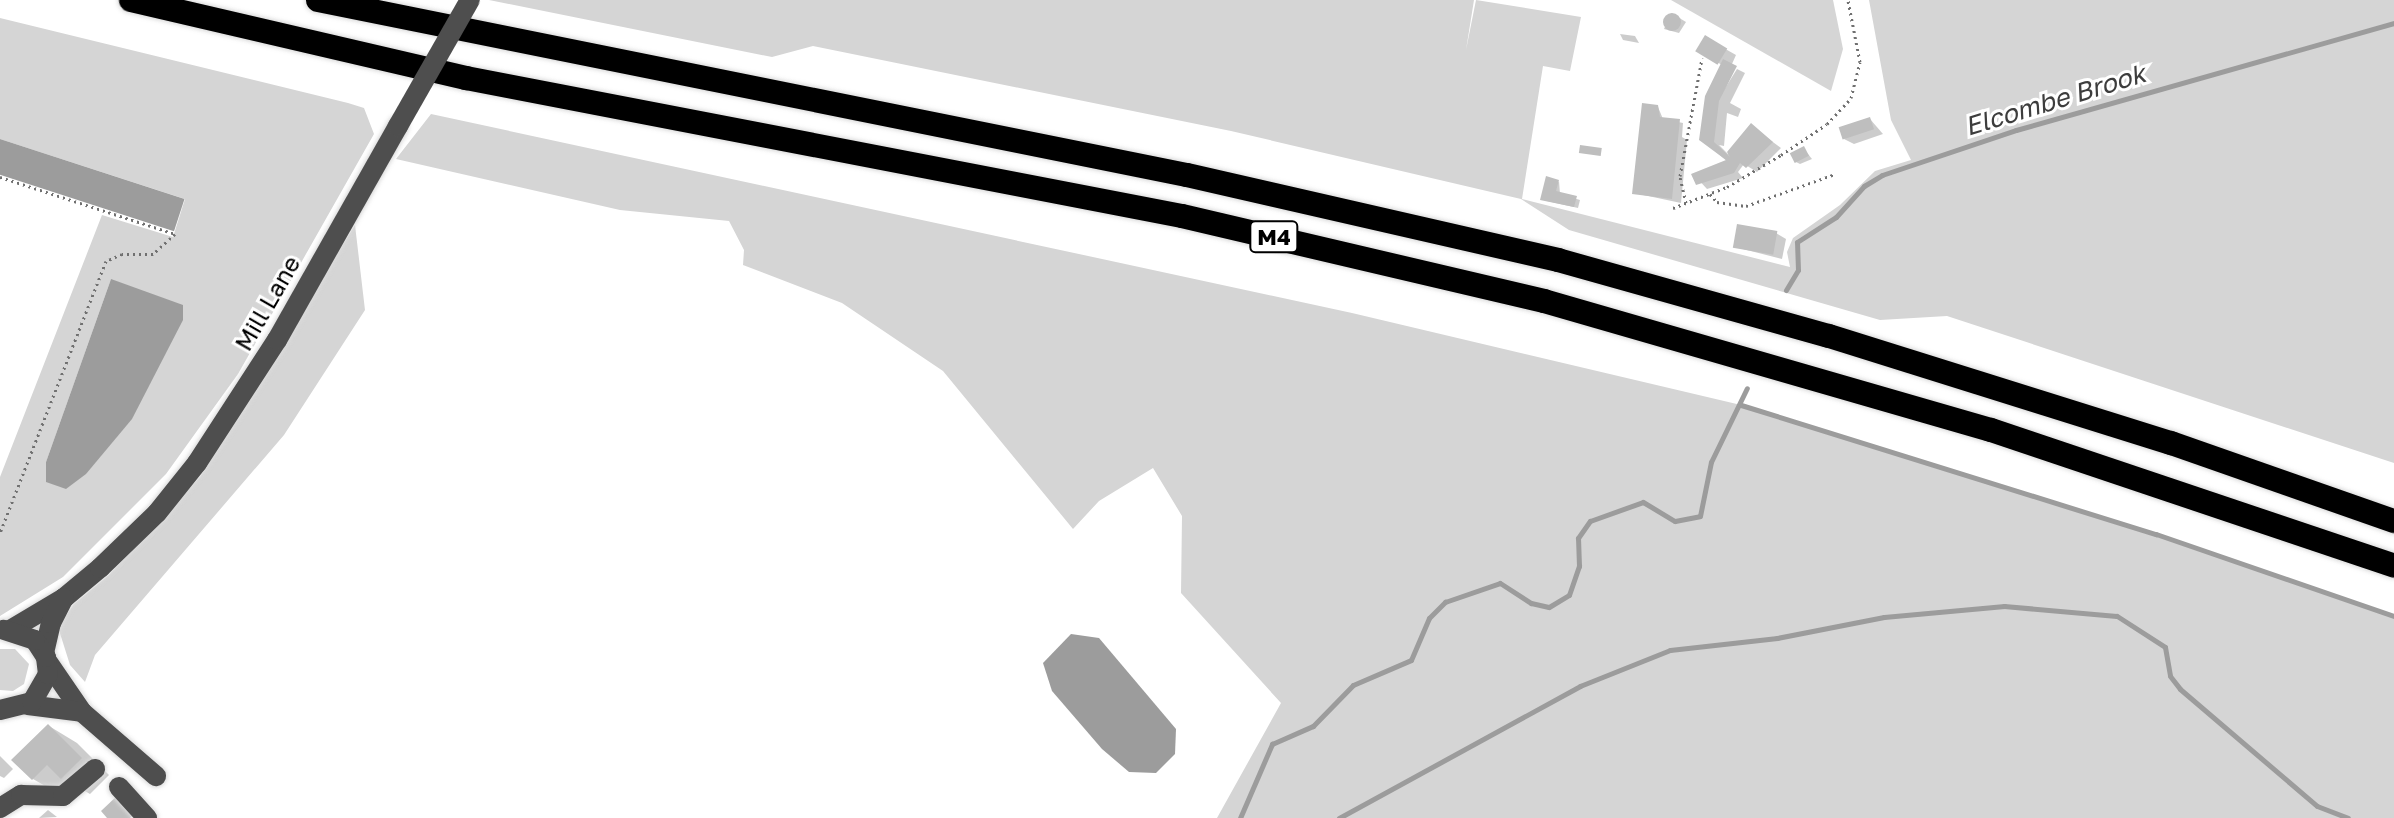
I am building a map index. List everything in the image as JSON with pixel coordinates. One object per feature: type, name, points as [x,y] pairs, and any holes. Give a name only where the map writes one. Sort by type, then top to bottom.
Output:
[{"type":"highway","name":"M4","points":[[131,0],[481,81],[1182,216],[1530,298],[1991,430],[2394,566]]},
{"type":"highway","name":"M4","points":[[318,0],[1187,175],[1558,260],[1858,345],[2171,443],[2394,521]]},
{"type":"street","name":"Mill Lane","points":[[5,630],[64,598],[137,533],[197,463],[277,340],[470,0]]},
{"type":"street","name":"Mill Lane","points":[[28,705],[45,686],[51,623],[64,598]]},
{"type":"street","name":"Mill Lane","points":[[5,630],[30,637],[46,657]]},
{"type":"street","points":[[46,657],[82,712],[156,776]]},
{"type":"street","points":[[2,711],[28,705],[82,712]]},
{"type":"street","points":[[0,808],[21,795],[63,796],[95,769]]},
{"type":"street","points":[[119,787],[147,818]]},
{"type":"path","points":[[1673,208],[1710,194],[1827,124],[1851,98],[1860,62],[1848,0]]},
{"type":"path","points":[[1686,203],[1680,176],[1702,58]]},
{"type":"path","points":[[1710,194],[1717,202],[1746,206],[1835,174]]},
{"type":"path","points":[[0,177],[175,234],[153,254],[122,254],[106,261],[95,279],[19,493],[0,533]]},
{"type":"shaded area","points":[[489,0],[1474,0],[1466,50],[1476,0],[1581,17],[1570,71],[1543,66],[1522,199],[1790,267],[1787,252],[1793,238],[1840,205],[1875,171],[1911,160],[1891,120],[1869,0],[2394,0],[2394,463],[1947,316],[1880,320],[1569,230],[1521,199],[1231,131],[813,46],[772,57]]},
{"type":"shaded area","points":[[1671,0],[1833,0],[1843,49],[1831,91]]},
{"type":"shaded area","points":[[0,18],[348,103],[364,108],[374,134],[238,374],[166,474],[63,577],[0,616],[0,477],[102,215],[173,237],[185,199],[0,139]],"holes":[[[111,279],[86,474],[46,462]]]},
{"type":"shaded area","points":[[431,114],[1352,313],[1741,405],[2156,534],[2394,617],[2394,818],[1217,818],[1281,703],[1181,593],[1182,516],[1153,468],[1099,501],[1073,529],[943,371],[842,303],[743,265],[744,250],[729,221],[620,210],[396,159]]},
{"type":"shaded area","points":[[0,139],[185,199],[174,231],[0,175]]},
{"type":"shaded area","points":[[355,225],[365,310],[284,435],[95,655],[85,682],[70,665],[58,627],[74,604],[109,575],[200,477]]},
{"type":"shaded area","points":[[111,279],[183,305],[183,320],[132,419],[86,474],[66,489],[46,482],[46,462]]},
{"type":"shaded area","points":[[1071,634],[1099,638],[1176,729],[1175,754],[1156,773],[1129,772],[1102,749],[1052,691],[1043,663]]},
{"type":"shaded area","points":[[0,649],[15,649],[29,664],[24,684],[13,691],[0,690]]},
{"type":"building","points":[[1668,13],[1676,13],[1681,22],[1679,29],[1668,31],[1663,26],[1663,18]]},
{"type":"building","points":[[1705,35],[1727,48],[1718,65],[1695,51]]},
{"type":"building","points":[[1723,59],[1737,66],[1719,101],[1714,142],[1730,157],[1727,152],[1751,123],[1773,142],[1746,168],[1740,163],[1734,173],[1696,185],[1691,174],[1726,160],[1699,140],[1705,96]]},
{"type":"building","points":[[1642,103],[1658,105],[1660,117],[1680,119],[1672,199],[1632,194]]},
{"type":"building","points":[[1870,117],[1874,129],[1843,140],[1839,127]]},
{"type":"building","points":[[1580,145],[1602,148],[1601,156],[1579,153]]},
{"type":"building","points":[[1804,146],[1809,156],[1795,163],[1790,153]]},
{"type":"building","points":[[1546,176],[1559,180],[1556,191],[1577,196],[1574,207],[1540,200]]},
{"type":"building","points":[[1737,224],[1777,231],[1773,255],[1733,248]]},
{"type":"building","points":[[48,724],[82,758],[61,779],[47,765],[32,780],[11,760]]},
{"type":"building","points":[[119,794],[136,813],[130,818],[107,818],[101,811]]},
{"type":"waterway","name":"Elcombe Brook","points":[[1786,290],[1798,270],[1797,242],[1836,217],[1864,186],[1882,175],[2016,130],[2394,23]]},
{"type":"waterway","name":"Elcombe Brook","points":[[1240,818],[1272,744],[1313,726],[1353,685],[1411,660],[1429,618],[1445,602],[1500,583],[1531,603],[1549,607],[1569,595],[1579,566],[1578,538],[1590,521],[1643,502],[1675,521],[1700,516],[1711,462],[1747,388]]},
{"type":"waterway","points":[[1741,405],[2156,534],[2394,616]]},
{"type":"waterway","points":[[1339,818],[1580,686],[1670,650],[1777,638],[1884,617],[2004,606],[2117,616],[2165,647],[2170,676],[2180,689],[2317,806],[2348,818]]}]
